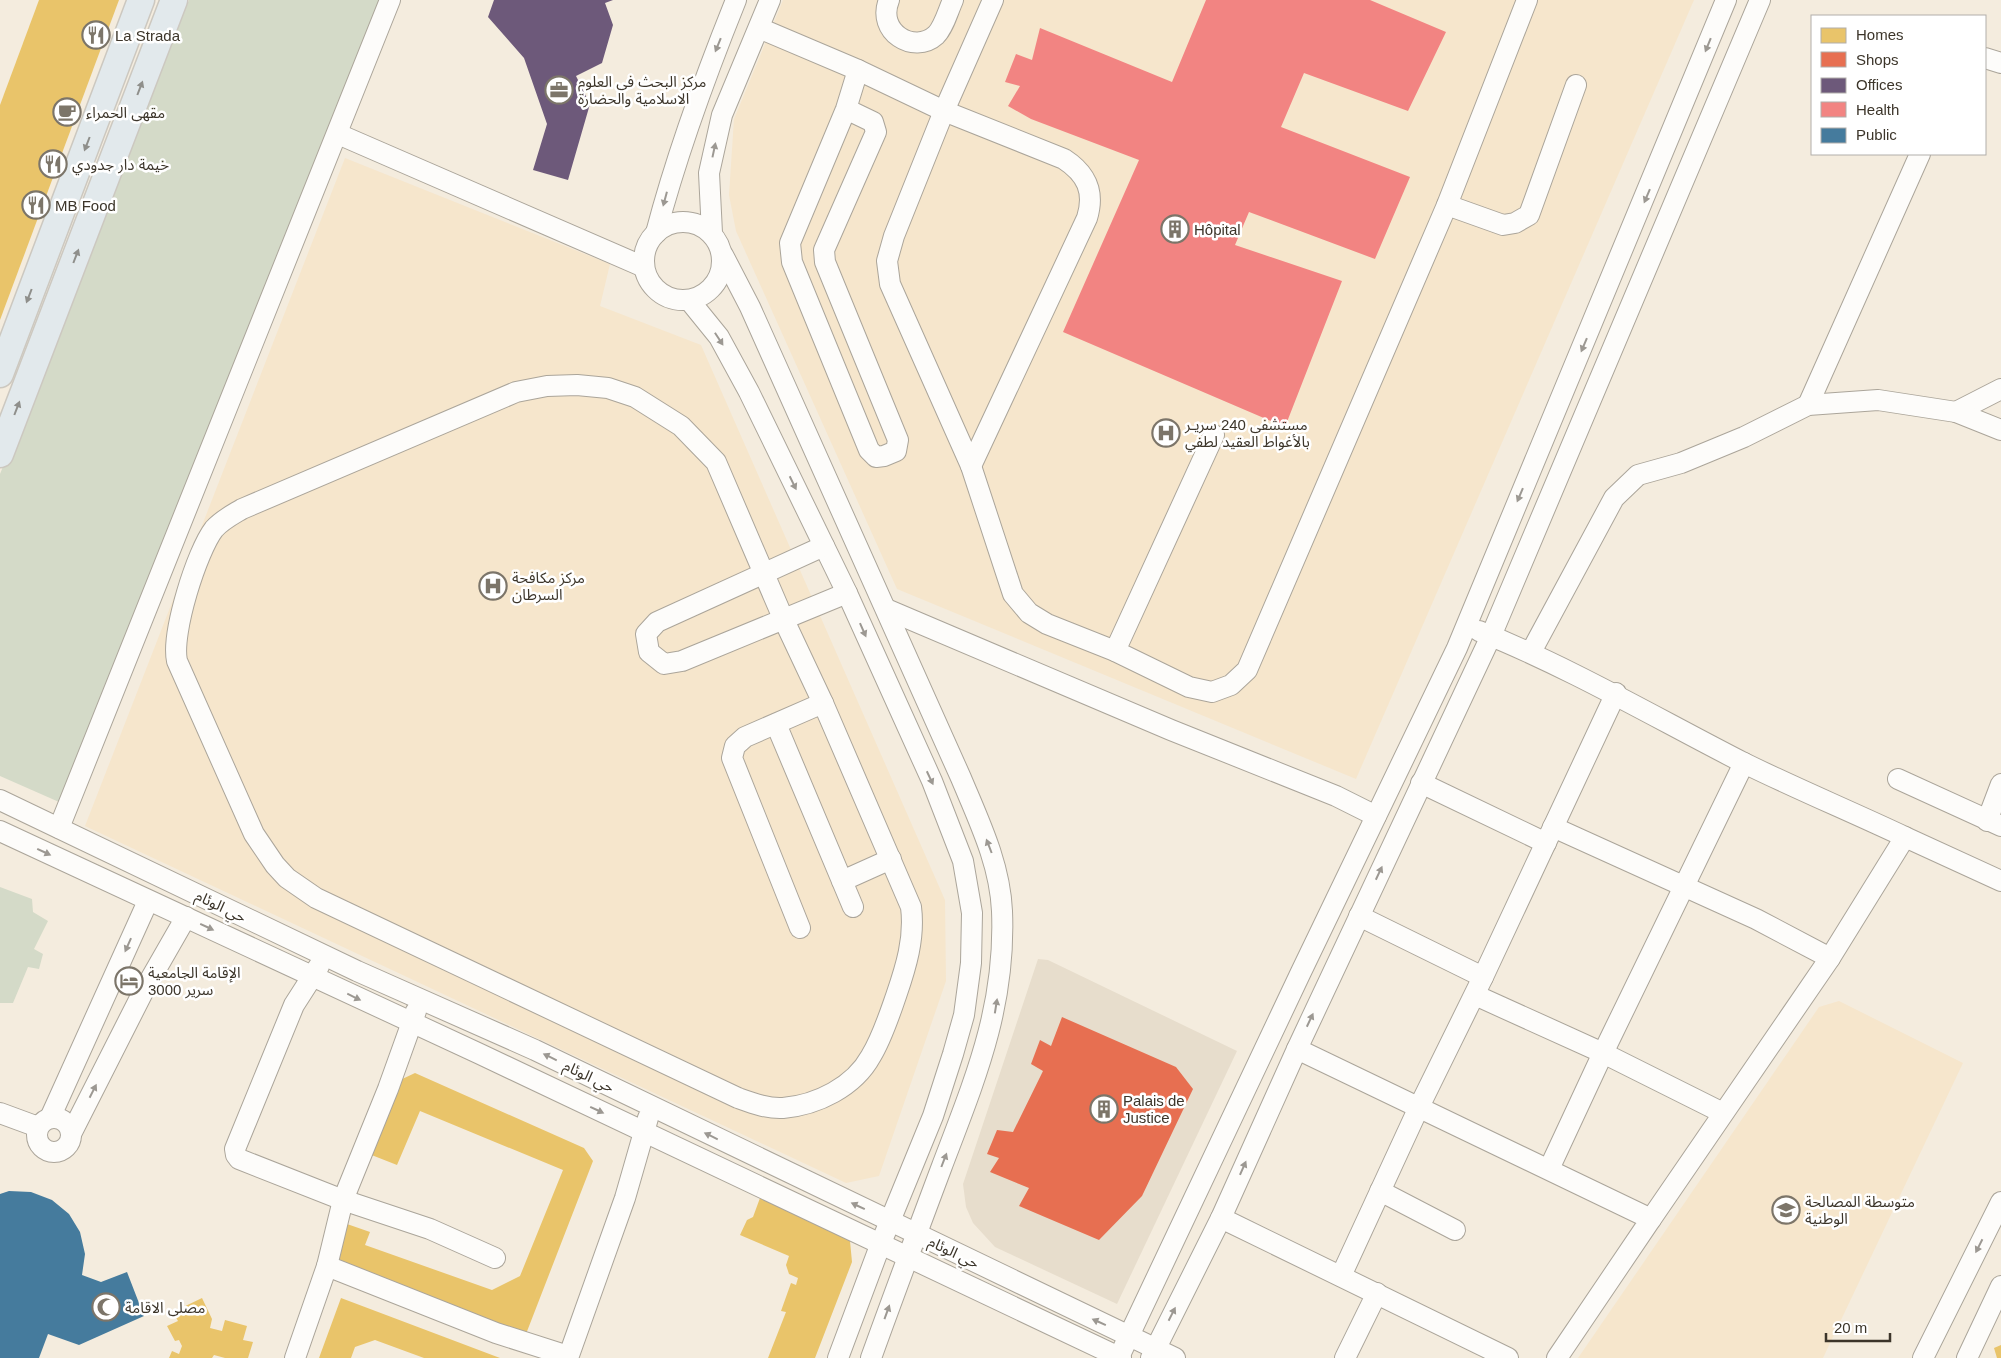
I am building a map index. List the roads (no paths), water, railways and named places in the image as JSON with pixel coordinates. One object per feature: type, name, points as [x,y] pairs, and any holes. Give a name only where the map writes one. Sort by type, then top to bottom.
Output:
[{"type":"main road","points":[[0,374],[141,0]]},
{"type":"main road","points":[[0,454],[174,0]]},
{"type":"street","points":[[59,828],[390,0]]},
{"type":"street","points":[[723,255],[723,268],[719,279],[701,297],[689,300],[677,300],[660,292],[648,278],[644,267],[644,254],[648,243],[656,232],[674,166],[694,106],[736,0]]},
{"type":"street","points":[[712,233],[710,173],[722,115],[770,0]]},
{"type":"street","points":[[889,0],[885,10],[888,26],[900,36],[918,42],[928,40],[936,34],[953,0]]},
{"type":"street","points":[[993,0],[944,111],[894,236],[887,261],[890,284],[971,466],[1013,594],[1029,613],[1047,624],[1115,651],[1189,687],[1212,692],[1231,685],[1247,670],[1446,205],[1527,0]]},
{"type":"street","points":[[1120,1358],[1128,1335],[1457,648],[1643,204],[1726,0]]},
{"type":"street","points":[[1153,1353],[1221,1218],[1297,1049],[1490,636],[1760,0]]},
{"type":"street","points":[[759,28],[858,70],[944,111],[1064,159],[1077,168],[1087,182],[1092,204],[1087,218],[971,466]]},
{"type":"street","points":[[1986,58],[2001,63]]},
{"type":"street","points":[[846,109],[873,122],[876,132],[824,250],[825,262],[898,440],[896,451],[876,457],[869,450],[792,262],[790,243],[846,109],[858,70]]},
{"type":"street","points":[[1446,205],[1503,225],[1515,223],[1530,216],[1576,85]]},
{"type":"street","points":[[338,134],[644,267]]},
{"type":"street","points":[[1808,405],[1920,155]]},
{"type":"street","points":[[656,232],[672,224],[690,222],[702,226],[712,233],[719,243],[723,255],[750,307],[886,610],[992,852],[1002,910],[1002,966],[993,1022],[978,1072],[907,1256],[871,1358]]},
{"type":"street","points":[[689,300],[718,337],[749,392],[847,593],[932,780],[963,861],[972,912],[971,963],[964,1015],[954,1054],[933,1116],[881,1243],[838,1358]]},
{"type":"street","points":[[577,385],[608,388],[634,397],[681,426],[716,462],[766,574],[783,618],[823,703],[911,907],[911,941],[898,991],[871,1056],[853,1080],[829,1095],[813,1102],[781,1108],[753,1104],[630,1048],[334,906],[287,878],[270,858],[245,817],[175,653],[180,620],[192,582],[213,530],[225,519],[242,509],[516,392],[548,386],[577,385]]},
{"type":"street","points":[[1956,412],[2001,389]]},
{"type":"street","points":[[1531,652],[1614,498],[1638,475],[1681,463],[1744,437],[1808,405],[1878,400],[1956,412],[2001,430]]},
{"type":"street","points":[[1115,651],[1214,435]]},
{"type":"street","points":[[824,546],[657,622],[646,634],[649,652],[664,664],[682,661],[847,593]]},
{"type":"street","points":[[886,610],[1171,730],[1336,796],[1376,816]]},
{"type":"street","points":[[1465,626],[1531,652],[1616,693],[1744,763],[2001,881]]},
{"type":"street","points":[[1341,1276],[1418,1107],[1479,986],[1616,693]]},
{"type":"street","points":[[800,928],[732,758],[735,746],[745,737],[823,703]]},
{"type":"street","points":[[776,724],[853,907]]},
{"type":"street","points":[[1549,1169],[1603,1053],[1744,763]]},
{"type":"street","points":[[1898,779],[1994,823],[2001,784]]},
{"type":"street","points":[[1421,783],[1684,886],[1756,919],[1830,958]]},
{"type":"street","name":"حي الوئام","points":[[0,800],[325,955],[535,1050],[1128,1335],[1153,1353],[1175,1358]]},
{"type":"street","name":"حي الوئام","points":[[0,831],[643,1131],[1120,1358]]},
{"type":"street","points":[[1557,1358],[1650,1219],[1830,958],[1906,837]]},
{"type":"street","points":[[842,881],[891,859]]},
{"type":"street","points":[[148,901],[44,1122],[36,1132],[38,1143],[47,1150],[52,1152],[63,1149],[70,1140],[71,1134],[143,992],[186,917]]},
{"type":"street","points":[[1359,916],[1479,986],[1603,1053],[1723,1113]]},
{"type":"street","points":[[325,955],[294,1005],[235,1149],[236,1155],[239,1159],[343,1200],[430,1229],[495,1258]]},
{"type":"street","points":[[295,1358],[327,1266],[343,1200],[388,1089],[421,998]]},
{"type":"street","points":[[1297,1049],[1650,1219]]},
{"type":"street","points":[[327,1266],[496,1333],[568,1357],[625,1198],[643,1131],[652,1107]]},
{"type":"street","points":[[0,1113],[44,1122],[65,1121],[71,1134]]},
{"type":"street","points":[[1380,1191],[1454,1230]]},
{"type":"street","points":[[1922,1358],[2001,1202]]},
{"type":"street","points":[[1221,1218],[1508,1358]]},
{"type":"street","points":[[1967,1358],[2001,1286]]},
{"type":"street","points":[[1345,1358],[1377,1294]]},
{"type":"place","name":"La Strada","points":[[96,35]]},
{"type":"place","name":"مركز البحث في العلوم الاسلامية والحضارة","points":[[559,90]]},
{"type":"place","name":"مقهى الحمراء","points":[[67,112]]},
{"type":"place","name":"خيمة دار جدودي","points":[[53,164]]},
{"type":"place","name":"MB Food","points":[[36,205]]},
{"type":"place","name":"Hôpital","points":[[1175,229]]},
{"type":"place","name":"مستشفى 240 سريـر بالأغواط العقيد لطفي","points":[[1166,433]]},
{"type":"place","name":"مركز مكافحة السرطان","points":[[493,586]]},
{"type":"place","name":"الإقامة الجامعية 3000 سرير","points":[[129,981]]},
{"type":"place","name":"Palais de Justice","points":[[1104,1109]]},
{"type":"place","name":"متوسطة المصالحة الوطنية","points":[[1786,1210]]},
{"type":"place","name":"مصلى الاقامة","points":[[106,1307]]}]
